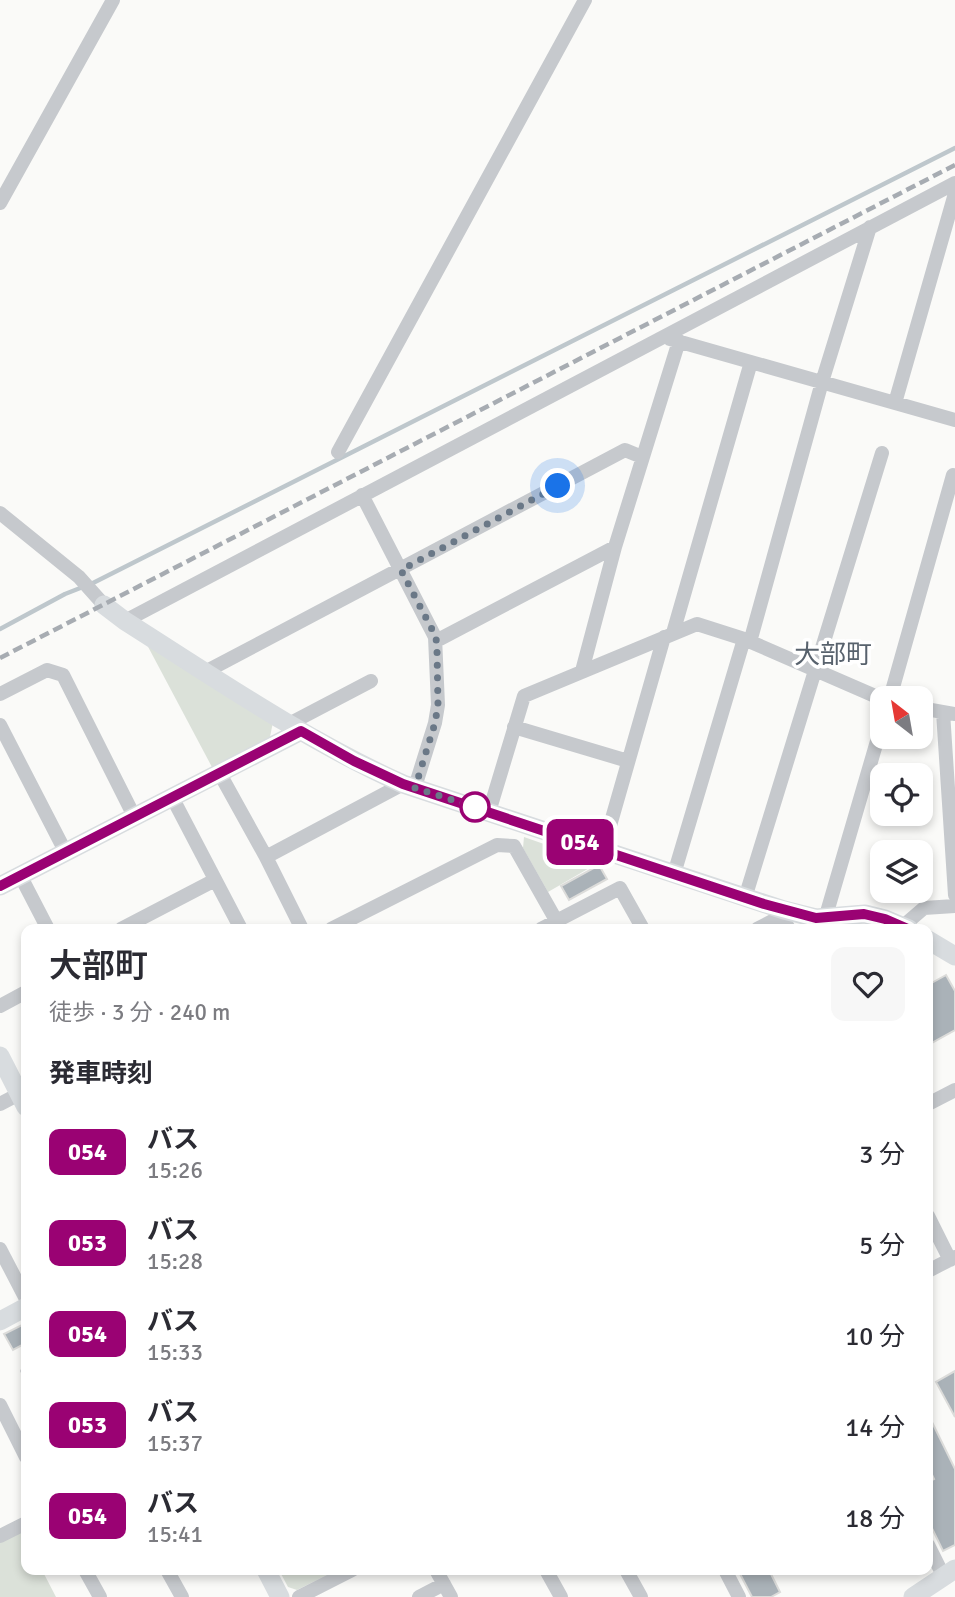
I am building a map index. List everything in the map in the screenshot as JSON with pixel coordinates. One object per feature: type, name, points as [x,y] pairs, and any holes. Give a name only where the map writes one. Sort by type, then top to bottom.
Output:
[{"type":"street","points":[[0,203],[113,0]]},
{"type":"street","points":[[338,452],[585,0]]},
{"type":"street","points":[[125,621],[936,192],[955,193],[895,402]]},
{"type":"street","points":[[674,874],[870,227]]},
{"type":"street","points":[[663,337],[955,420]]},
{"type":"street","points":[[582,671],[615,547],[679,341]]},
{"type":"street","points":[[603,850],[751,362]]},
{"type":"street","points":[[205,672],[625,450],[642,457]]},
{"type":"street","points":[[745,898],[882,453]]},
{"type":"street","points":[[893,686],[953,475]]},
{"type":"street","points":[[266,857],[409,786],[435,723],[438,705],[436,641],[362,495]]},
{"type":"street","points":[[0,513],[79,577],[104,605],[125,621],[295,728],[354,761],[409,786],[745,898],[785,919],[825,919],[864,914],[893,924]]},
{"type":"street","points":[[436,641],[615,547]]},
{"type":"street","points":[[489,812],[524,696],[697,624],[747,640],[870,694]]},
{"type":"street","points":[[0,694],[47,670],[63,675],[134,816]]},
{"type":"street","points":[[0,886],[220,774],[371,681]]},
{"type":"street","points":[[949,713],[955,895]]},
{"type":"street","points":[[0,725],[65,852]]},
{"type":"street","points":[[514,727],[628,761]]},
{"type":"street","points":[[825,919],[875,749]]},
{"type":"street","points":[[220,774],[300,924]]},
{"type":"street","points":[[172,797],[238,924]]},
{"type":"street","points":[[341,924],[497,845],[514,846],[558,924]]},
{"type":"street","points":[[20,875],[45,924]]},
{"type":"street","points":[[131,924],[215,880]]},
{"type":"street","points":[[561,924],[620,888],[640,924]]},
{"type":"street","points":[[909,924],[924,908],[955,906]]},
{"type":"street","points":[[933,943],[955,956]]},
{"type":"street","points":[[0,1006],[21,995]]},
{"type":"street","points":[[0,1056],[21,1092]]},
{"type":"street","points":[[933,1101],[955,1090]]},
{"type":"street","points":[[0,1104],[21,1094]]},
{"type":"street","points":[[933,1225],[952,1258],[933,1268]]},
{"type":"street","points":[[0,1250],[21,1290]]},
{"type":"street","points":[[0,1321],[21,1310]]},
{"type":"street","points":[[0,1405],[21,1447]]},
{"type":"street","points":[[0,1536],[21,1526]]},
{"type":"street","points":[[913,1597],[949,1573],[933,1552]]},
{"type":"street","points":[[88,1575],[100,1597]]},
{"type":"street","points":[[170,1575],[182,1597]]},
{"type":"street","points":[[269,1575],[280,1597]]},
{"type":"street","points":[[299,1597],[342,1575]]},
{"type":"street","points":[[419,1597],[447,1591],[439,1575]]},
{"type":"street","points":[[549,1575],[561,1597]]},
{"type":"street","points":[[628,1575],[638,1596]]},
{"type":"street","points":[[728,1575],[739,1597]]},
{"type":"shaded area","points":[[145,641],[273,722],[270,737],[213,769]]},
{"type":"shaded area","points":[[524,837],[598,863],[548,892],[523,848]]},
{"type":"shaded area","points":[[21,1531],[21,1575],[45,1575],[56,1597],[0,1597],[0,1542]]},
{"type":"shaded area","points":[[282,1575],[327,1575],[297,1590],[288,1587]]},
{"type":"building","points":[[599,865],[607,879],[569,900],[561,886]]},
{"type":"building","points":[[946,975],[955,991],[955,1030],[933,1042],[933,982]]},
{"type":"building","points":[[21,1326],[21,1346],[13,1350],[4,1334]]},
{"type":"building","points":[[955,1371],[955,1417],[936,1382]]},
{"type":"building","points":[[933,1424],[955,1469],[955,1545],[943,1551],[933,1530]]},
{"type":"building","points":[[741,1575],[772,1575],[780,1592],[771,1597],[752,1597]]},
{"type":"waterway","points":[[0,629],[955,148]]},
{"type":"railway","points":[[0,658],[955,165]]},
{"type":"bus line","name":"054","points":[[0,886],[301,731],[354,761],[403,784],[764,904],[806,917],[825,919],[864,914],[897,924]]},
{"type":"district","name":"大部町","points":[[833,655]]},
{"type":"route","points":[[475,807],[415,788],[438,705],[437,651],[436,637],[401,570],[558,486]]}]
